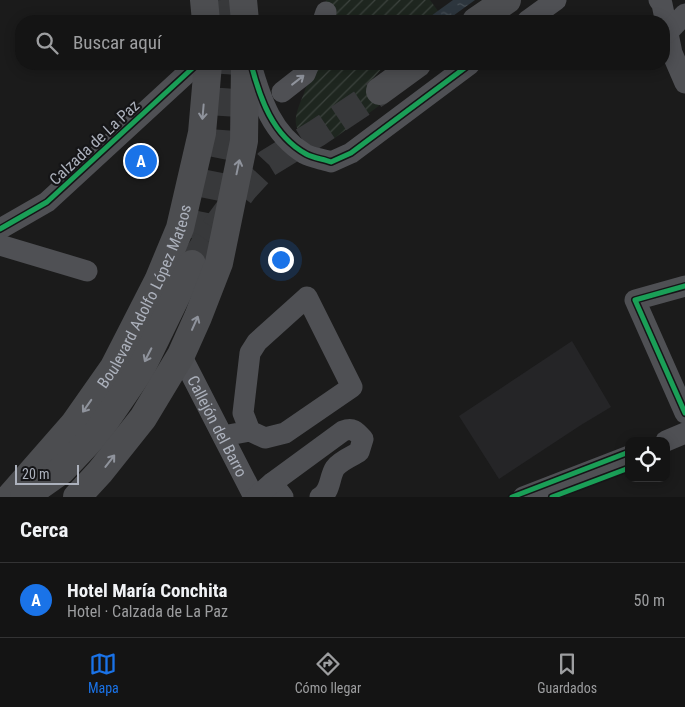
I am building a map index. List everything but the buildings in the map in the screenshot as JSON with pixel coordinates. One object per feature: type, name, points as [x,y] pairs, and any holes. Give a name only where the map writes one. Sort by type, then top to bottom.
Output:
[{"type":"main road","points":[[204,0],[205,15]]},
{"type":"main road","points":[[243,0],[244,15]]},
{"type":"main road","points":[[485,15],[507,0]]},
{"type":"main road","name":"Boulevard Adolfo López Mateos","points":[[10,497],[74,424],[114,367],[158,281],[180,228],[202,133],[207,70]]},
{"type":"main road","points":[[77,497],[100,472],[143,418],[181,356],[220,263],[244,141],[245,70]]},
{"type":"main road","points":[[380,92],[409,70]]},
{"type":"main road","points":[[24,497],[62,470],[97,432],[141,369],[192,264]]},
{"type":"street","points":[[535,15],[556,0]]},
{"type":"street","points":[[658,0],[662,4],[664,15]]},
{"type":"street","points":[[670,31],[685,14]]},
{"type":"street","points":[[670,43],[672,53],[685,83]]},
{"type":"street","name":"Calzada de La Paz","points":[[0,229],[46,202],[190,70]]},
{"type":"street","points":[[253,70],[260,96],[272,120],[290,142],[306,155],[332,162],[351,152],[462,70]]},
{"type":"street","points":[[282,92],[305,74],[307,70]]},
{"type":"street","points":[[0,244],[88,271]]},
{"type":"street","points":[[685,286],[635,300],[685,413]]},
{"type":"street","points":[[223,436],[250,431],[265,438],[286,433],[352,387],[306,298],[257,342],[250,353],[243,413],[250,431]]},
{"type":"street","name":"Callejón del Barro","points":[[181,356],[223,436],[266,494]]},
{"type":"street","points":[[266,494],[343,431],[349,428],[355,430],[363,439],[359,452],[336,466],[331,474],[328,489],[324,496],[320,497]]},
{"type":"street","points":[[670,440],[685,434]]},
{"type":"street","points":[[670,449],[685,443]]},
{"type":"street","points":[[523,497],[625,458]]},
{"type":"street","points":[[543,497],[625,465]]},
{"type":"shaded area","points":[[326,0],[430,0],[438,11],[432,15],[324,15]]},
{"type":"shaded area","points":[[312,70],[380,70],[372,82],[398,92],[332,140],[322,142],[312,142],[306,139],[297,129],[296,117]]},
{"type":"shaded area","points":[[572,341],[611,407],[499,479],[459,416]]},
{"type":"water","points":[[453,0],[475,0],[454,15],[432,15]]},
{"type":"tunnel","points":[[221,0],[222,15]]},
{"type":"tunnel","points":[[200,240],[218,150],[224,70]]},
{"type":"tunnel","points":[[192,264],[244,189],[268,163],[380,91]]},
{"type":"cycle path","points":[[0,229],[47,202],[190,70]]},
{"type":"cycle path","points":[[253,70],[269,115],[284,137],[306,154],[331,162],[351,153],[462,70]]},
{"type":"cycle path","points":[[685,286],[635,300],[685,413]]},
{"type":"cycle path","points":[[512,497],[625,454]]},
{"type":"cycle path","points":[[552,497],[625,470]]},
{"type":"place","name":"Hotel María Conchita","points":[[141,161]]}]
